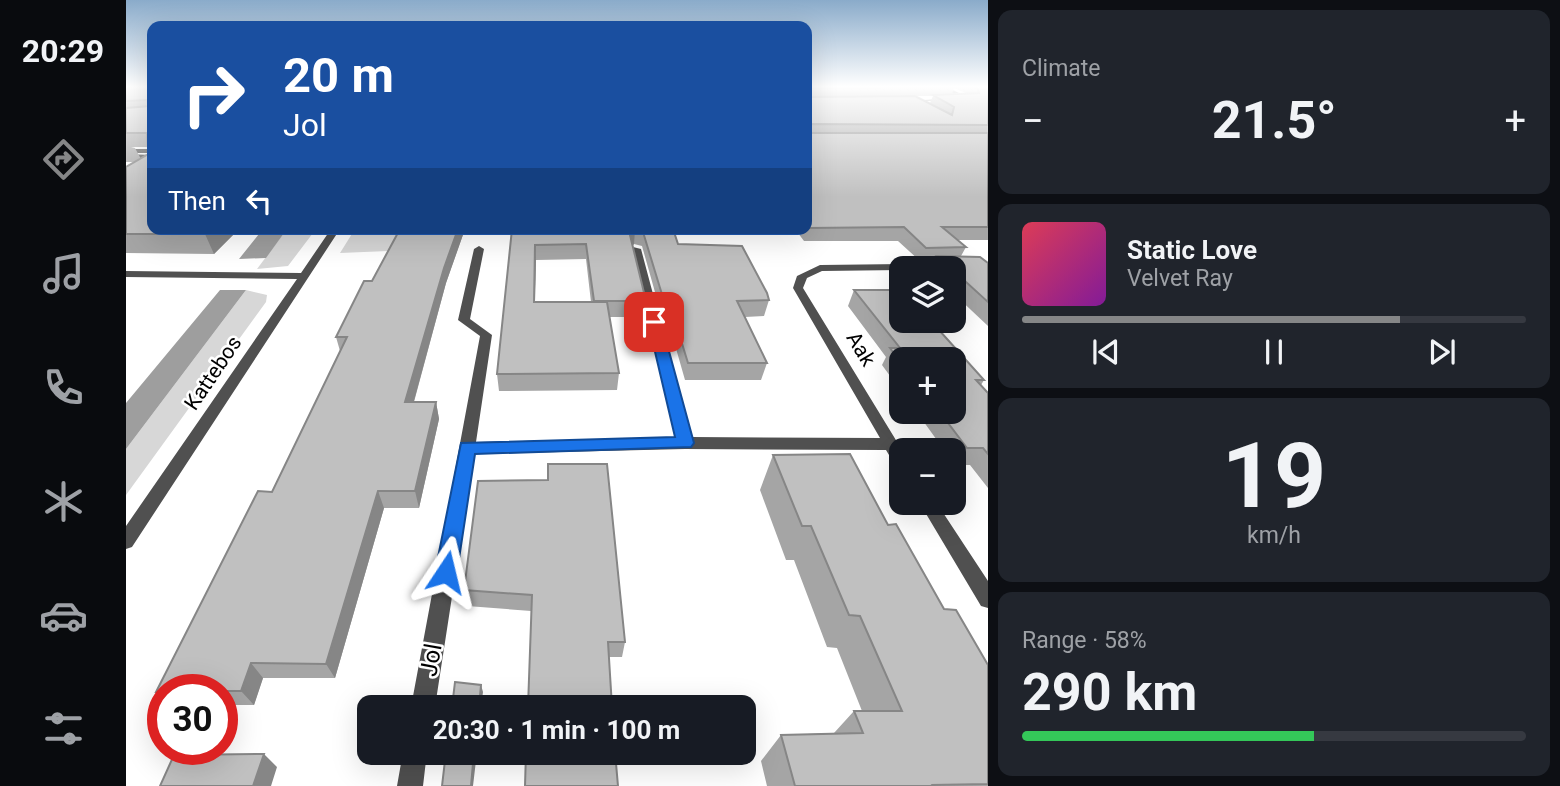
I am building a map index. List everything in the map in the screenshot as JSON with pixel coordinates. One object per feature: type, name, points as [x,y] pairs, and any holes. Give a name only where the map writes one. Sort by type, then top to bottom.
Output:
[{"type":"street","points":[[126,151],[147,151]]},
{"type":"street","points":[[126,156],[147,160]]},
{"type":"street","name":"Kattebos","points":[[126,541],[332,235]]},
{"type":"street","name":"Jol","points":[[425,695],[486,335],[464,320],[479,249]]},
{"type":"street","points":[[636,249],[685,443]]},
{"type":"street","name":"Aak","points":[[889,441],[798,288],[802,276],[820,268],[988,266]]},
{"type":"street","points":[[126,274],[304,276]]},
{"type":"street","points":[[467,448],[685,443],[889,444]]},
{"type":"street","points":[[935,515],[988,598]]},
{"type":"street","points":[[410,786],[413,765]]},
{"type":"shaded area","points":[[258,235],[283,235],[266,258],[239,259]]},
{"type":"shaded area","points":[[282,235],[311,235],[288,266],[257,269]]},
{"type":"shaded area","points":[[351,235],[397,235],[388,251],[340,253]]},
{"type":"shaded area","points":[[220,290],[246,290],[126,449],[126,403]]},
{"type":"shaded area","points":[[246,290],[267,295],[266,302],[126,495],[126,449]]},
{"type":"building","points":[[126,123],[147,123],[147,133],[126,133]]},
{"type":"building","points":[[812,123],[988,123],[988,125],[812,124]]},
{"type":"building","points":[[812,133],[988,133],[988,227],[942,227],[966,247],[926,248],[904,227],[812,228]]},
{"type":"building","points":[[147,155],[147,234],[126,234],[126,167]]},
{"type":"building","points":[[397,235],[456,235],[405,402],[436,402],[415,491],[378,491],[326,664],[251,663],[241,691],[238,691],[238,674],[165,674],[258,491],[272,492],[347,337],[336,337],[364,281],[372,281]]},
{"type":"building","points":[[511,235],[630,235],[646,301],[594,301],[586,244],[535,245],[534,302],[607,302],[619,373],[497,374]]},
{"type":"building","points":[[644,235],[675,235],[678,244],[742,246],[769,300],[737,301],[767,363],[688,363],[669,301],[664,301]]},
{"type":"building","points":[[966,257],[980,257],[988,263],[988,302],[966,282]]},
{"type":"building","points":[[854,290],[889,290],[889,333],[942,333],[954,347],[899,347]]},
{"type":"building","points":[[966,360],[984,380],[976,380],[988,393],[988,454],[983,448],[967,448],[966,438],[959,438],[949,424],[966,424]]},
{"type":"building","points":[[850,454],[888,525],[896,524],[944,609],[956,610],[988,665],[988,784],[795,786],[781,735],[863,733],[854,711],[902,711],[860,616],[849,615],[811,526],[802,526],[773,455]]},
{"type":"building","points":[[548,464],[607,464],[625,642],[608,642],[611,695],[528,695],[532,595],[464,590],[478,481],[548,480]]},
{"type":"building","points":[[455,682],[481,685],[480,695],[453,695]]},
{"type":"building","points":[[238,754],[264,754],[253,786],[160,786],[169,765],[238,765]]},
{"type":"building","points":[[444,765],[473,765],[471,786],[442,786]]},
{"type":"building","points":[[526,765],[616,765],[618,786],[525,786]]},
{"type":"route","points":[[446,572],[467,448],[685,443],[654,322]]}]
